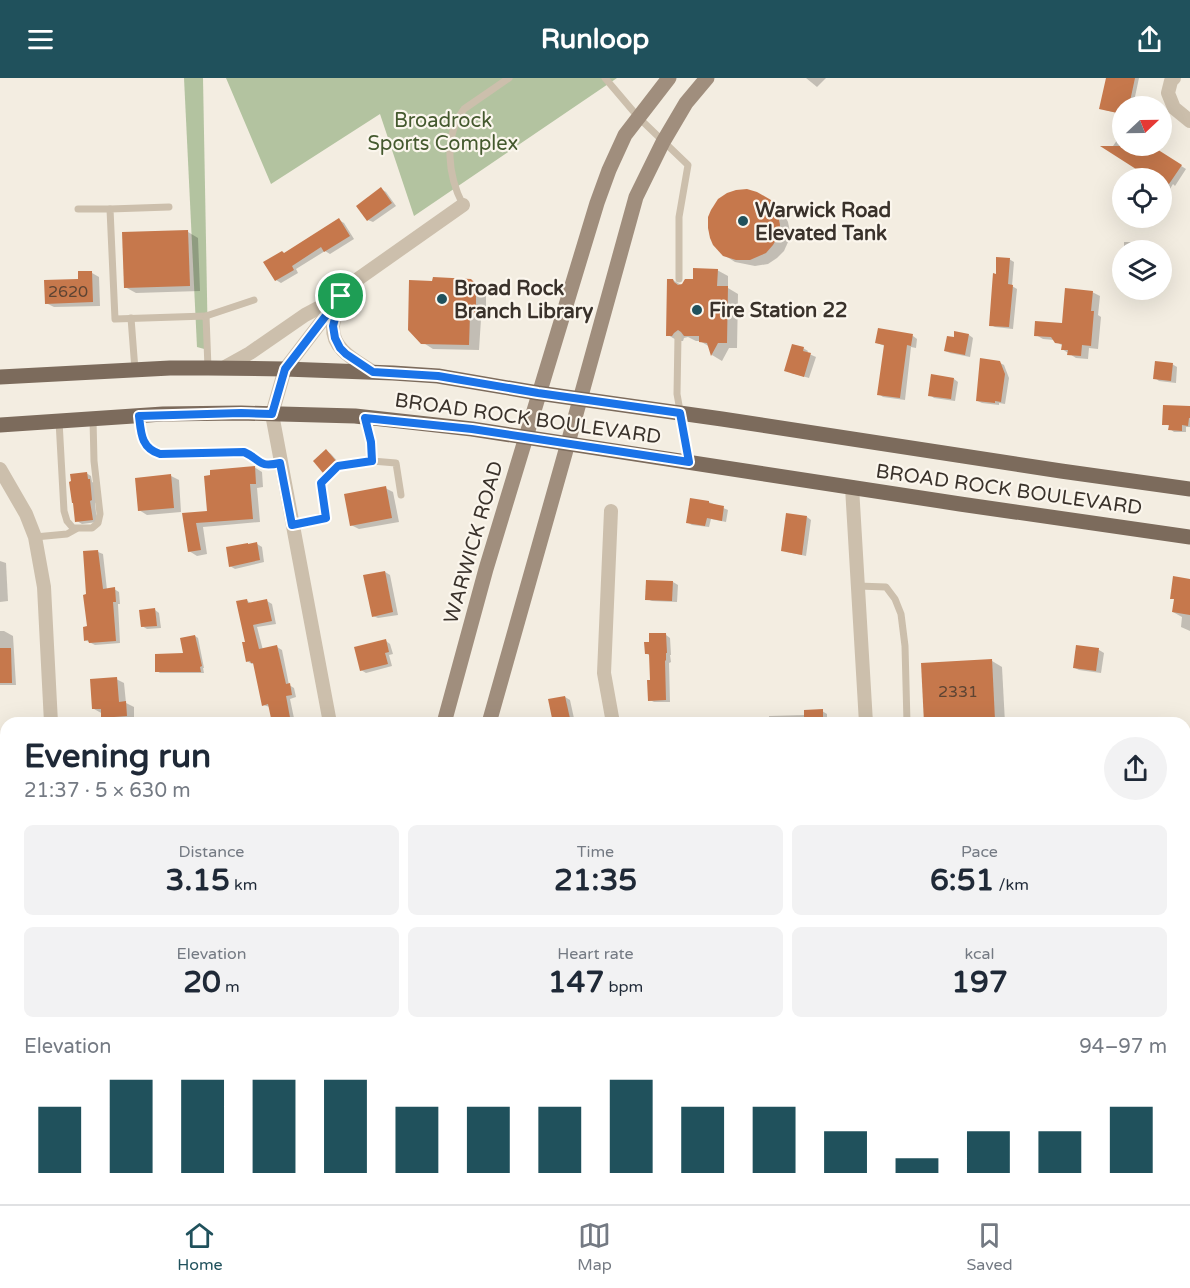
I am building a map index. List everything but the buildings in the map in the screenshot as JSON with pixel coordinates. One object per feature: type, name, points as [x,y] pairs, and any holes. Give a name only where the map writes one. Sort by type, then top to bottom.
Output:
[{"type":"main road","name":"WARWICK ROAD","points":[[446,717],[486,569],[597,203],[625,135],[669,78]]},
{"type":"main road","points":[[491,717],[636,197],[663,142],[686,104],[707,78]]},
{"type":"main road","name":"BROAD ROCK BOULEVARD","points":[[0,377],[215,368],[438,376],[538,393],[1190,489]]},
{"type":"main road","name":"BROAD ROCK BOULEVARD","points":[[0,425],[93,418],[241,413],[355,416],[472,429],[1190,537]]},
{"type":"street","points":[[1174,78],[1168,93],[1174,108],[1190,121]]},
{"type":"street","points":[[329,717],[272,414],[285,369],[341,296],[358,279],[463,205]]},
{"type":"street","points":[[215,368],[250,353],[305,315],[341,296]]},
{"type":"street","points":[[341,296],[333,326],[335,338],[346,354],[373,372]]},
{"type":"street","points":[[0,469],[26,514],[35,537],[44,587],[51,717]]},
{"type":"street","points":[[852,487],[866,717]]},
{"type":"street","points":[[611,511],[604,673],[612,717]]},
{"type":"lane","points":[[463,205],[455,190],[450,167],[450,144],[459,116],[464,109],[509,78]]},
{"type":"lane","points":[[605,78],[639,118],[688,165],[679,217],[679,279]]},
{"type":"lane","points":[[78,209],[170,207]]},
{"type":"lane","points":[[110,209],[116,319],[206,316],[254,300]]},
{"type":"lane","points":[[206,316],[215,368]]},
{"type":"lane","points":[[131,318],[135,370]]},
{"type":"lane","points":[[678,336],[678,394],[689,462]]},
{"type":"lane","points":[[139,416],[143,441],[153,452],[160,454],[244,452],[262,464],[280,463]]},
{"type":"lane","points":[[35,537],[67,534],[76,529],[92,528],[98,523],[100,514],[94,461],[93,418]]},
{"type":"lane","points":[[365,418],[371,442],[372,461]]},
{"type":"lane","points":[[59,421],[64,511],[69,525],[76,529]]},
{"type":"lane","points":[[292,525],[326,518],[321,483],[338,466],[372,461],[396,463],[401,495]]},
{"type":"lane","points":[[857,586],[886,587],[896,599],[901,614],[905,646],[907,717]]},
{"type":"green space","points":[[184,78],[203,78],[208,350],[197,347]]},
{"type":"green space","name":"Broadrock Sports Complex","points":[[226,78],[617,78],[414,216],[380,114],[271,184]]},
{"type":"place","name":"Warwick Road Elevated Tank","points":[[743,221]]},
{"type":"place","name":"Broad Rock Branch Library","points":[[442,299]]},
{"type":"place","name":"Fire Station 22","points":[[697,310]]},
{"type":"route","points":[[341,296],[333,326],[335,338],[346,354],[373,372],[438,376],[680,413],[689,462],[472,429],[365,418],[371,442],[372,461],[338,466],[321,483],[326,518],[292,525],[280,463],[262,464],[244,452],[160,454],[148,448],[141,434],[139,416],[272,414],[285,369],[341,296]]}]
